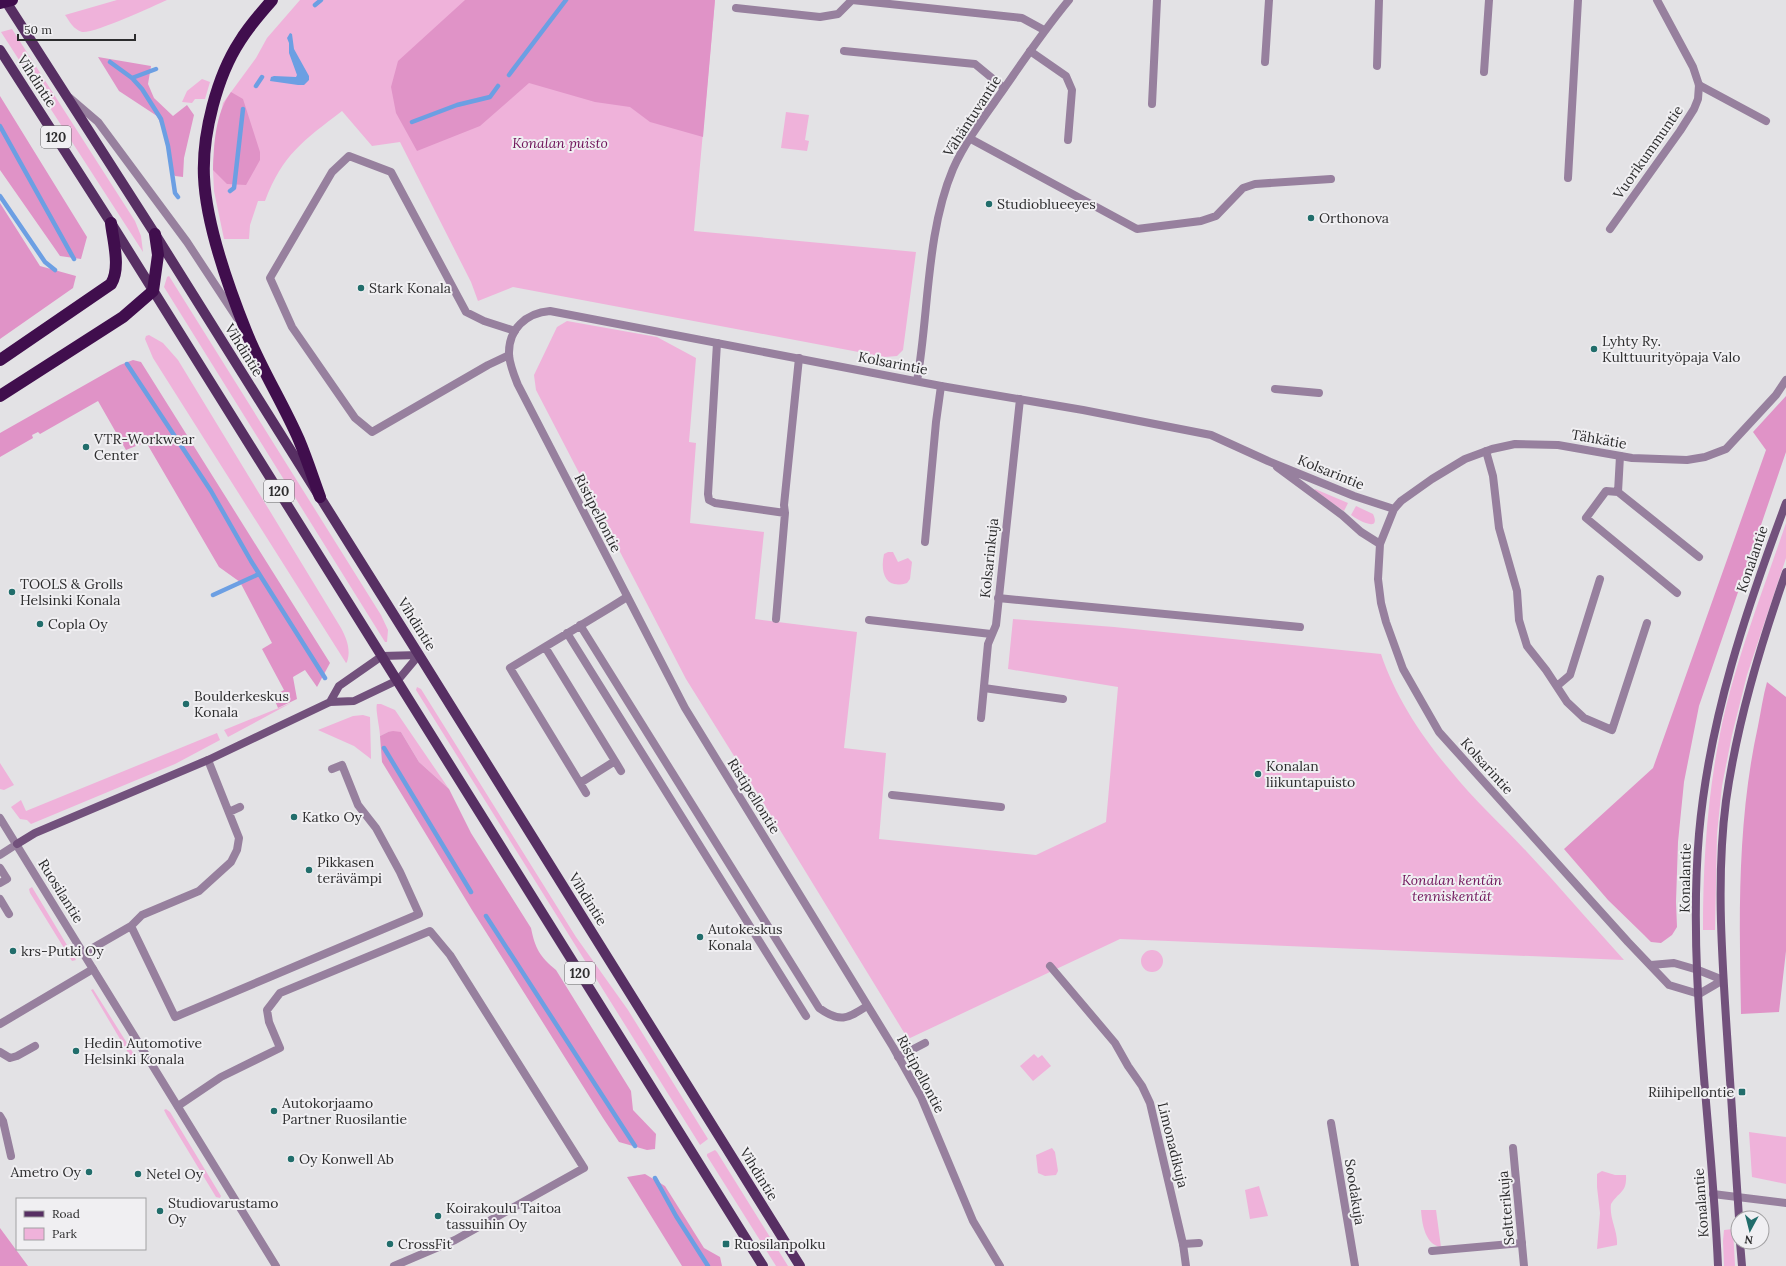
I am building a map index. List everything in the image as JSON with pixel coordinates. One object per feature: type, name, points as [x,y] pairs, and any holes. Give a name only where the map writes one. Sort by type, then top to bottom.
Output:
[{"type":"highway","points":[[0,3],[12,0]]},
{"type":"highway","points":[[272,0],[239,42],[227,67],[214,101],[208,125],[204,176],[207,201],[223,268],[246,332],[299,440],[320,497]]},
{"type":"highway","points":[[0,360],[111,284],[114,280],[116,267],[111,223]]},
{"type":"highway","points":[[0,396],[123,316],[153,292],[158,255],[155,234]]},
{"type":"main road","name":"Vihdintie","points":[[4,0],[155,234],[800,1266]]},
{"type":"main road","name":"Vihdintie","points":[[0,50],[111,223],[398,680],[763,1266]]},
{"type":"main road","name":"Konalantie","points":[[1718,1266],[1699,994],[1697,933],[1699,836],[1703,800],[1713,740],[1725,688],[1750,606],[1786,503]]},
{"type":"main road","points":[[1738,1210],[1723,980],[1721,865],[1726,802],[1737,736],[1758,658],[1786,572]]},
{"type":"main road","points":[[330,702],[339,686],[382,656],[419,655]]},
{"type":"main road","points":[[17,844],[35,833],[208,760],[330,702],[350,702],[365,697],[398,680],[419,655]]},
{"type":"main road","points":[[1741,1250],[1742,1266]]},
{"type":"street","points":[[736,8],[820,17],[838,14],[852,0],[1022,18],[1044,30]]},
{"type":"street","name":"Vähäntuvantie","points":[[917,381],[932,253],[938,222],[953,170],[969,138],[1044,30],[1069,0]]},
{"type":"street","points":[[1152,104],[1157,0]]},
{"type":"street","points":[[1265,62],[1269,0]]},
{"type":"street","points":[[1377,66],[1379,0]]},
{"type":"street","points":[[1484,72],[1489,0]]},
{"type":"street","points":[[1568,178],[1578,0]]},
{"type":"street","points":[[1657,0],[1687,54],[1699,85],[1766,121]]},
{"type":"street","points":[[844,51],[975,64],[1004,88]]},
{"type":"street","points":[[1030,51],[1066,76],[1072,90],[1068,140]]},
{"type":"street","name":"Vuorikummuntie","points":[[1610,229],[1694,109],[1698,99],[1699,85]]},
{"type":"street","points":[[66,95],[98,122],[187,242],[246,332]]},
{"type":"street","points":[[969,138],[1137,229],[1209,219],[1216,216],[1243,188],[1255,184],[1331,179]]},
{"type":"street","points":[[509,355],[488,365],[372,432],[355,418],[292,327],[270,278],[332,172],[349,156],[391,172],[466,312],[484,321],[515,331]]},
{"type":"street","name":"Kolsarintie","points":[[515,331],[523,320],[531,314],[550,311],[941,386],[1020,399],[1211,435],[1268,461],[1354,496],[1394,509],[1380,544],[1378,579],[1381,603],[1386,622],[1403,668],[1440,732],[1651,966],[1669,984],[1699,994]]},
{"type":"street","name":"Ristipellontie","points":[[515,331],[510,342],[509,355],[511,368],[518,385],[627,597],[685,708],[898,1056],[921,1097],[973,1221],[1000,1266]]},
{"type":"street","points":[[717,342],[708,494],[709,500],[715,503],[785,513]]},
{"type":"street","points":[[776,619],[785,513],[784,505],[799,358]]},
{"type":"street","name":"Tähkätie","points":[[1394,509],[1401,501],[1432,479],[1465,459],[1486,451],[1515,444],[1558,445],[1632,458],[1687,460],[1705,457],[1726,449],[1776,395],[1786,380]]},
{"type":"street","points":[[925,542],[936,422],[941,386]]},
{"type":"street","points":[[1275,389],[1319,393]]},
{"type":"street","name":"Kolsarinkuja","points":[[981,718],[988,644],[996,625],[1020,399]]},
{"type":"street","points":[[1486,451],[1493,476],[1499,528],[1517,591],[1520,620],[1527,646],[1568,702],[1584,718],[1612,730],[1647,623]]},
{"type":"street","points":[[1618,492],[1620,456]]},
{"type":"street","name":"Kolsarintie","points":[[1268,461],[1342,515],[1361,532],[1380,544]]},
{"type":"street","points":[[1677,593],[1586,518],[1606,491],[1618,492],[1700,557]]},
{"type":"street","points":[[1557,686],[1570,675],[1600,579]]},
{"type":"street","points":[[586,793],[510,668],[627,597]]},
{"type":"street","points":[[998,598],[1300,627]]},
{"type":"street","points":[[869,620],[991,634]]},
{"type":"street","points":[[580,625],[819,1008],[834,1018],[843,1018],[856,1013],[867,1006]]},
{"type":"street","points":[[567,633],[806,1016]]},
{"type":"street","points":[[545,647],[621,771]]},
{"type":"street","points":[[984,688],[1063,699]]},
{"type":"street","points":[[84,953],[131,926],[142,915],[199,891],[231,862],[237,850],[239,838],[208,760]]},
{"type":"street","points":[[580,783],[615,761]]},
{"type":"street","points":[[131,926],[175,1017],[419,914],[400,872],[376,828],[358,805],[342,765],[332,769]]},
{"type":"street","points":[[892,795],[1001,807]]},
{"type":"street","points":[[229,812],[240,807]]},
{"type":"street","name":"Ruosilantie","points":[[0,818],[94,968],[276,1266]]},
{"type":"street","points":[[0,855],[17,844]]},
{"type":"street","points":[[0,868],[7,879],[0,883]]},
{"type":"street","points":[[0,899],[9,914]]},
{"type":"street","points":[[178,1106],[221,1077],[280,1048],[269,1022],[267,1010],[280,993],[430,931],[450,955],[584,1168],[455,1240],[394,1266]]},
{"type":"street","points":[[1651,966],[1674,963],[1698,970],[1723,980]]},
{"type":"street","name":"Limonadikuja","points":[[1050,966],[1115,1043],[1150,1103],[1186,1266]]},
{"type":"street","points":[[0,1024],[94,968]]},
{"type":"street","points":[[1699,994],[1723,980]]},
{"type":"street","points":[[898,1056],[925,1043]]},
{"type":"street","points":[[0,1052],[10,1058],[17,1056],[35,1046]]},
{"type":"street","points":[[0,1116],[3,1138],[11,1156]]},
{"type":"street","name":"Soodakuja","points":[[1332,1123],[1355,1266]]},
{"type":"street","name":"Seltterikuja","points":[[1513,1148],[1524,1266]]},
{"type":"street","points":[[1713,1194],[1786,1203]]},
{"type":"street","points":[[1182,1244],[1199,1243]]},
{"type":"street","points":[[1432,1251],[1522,1244]]},
{"type":"green space","points":[[117,0],[167,0],[98,29],[82,32],[72,25],[65,15]]},
{"type":"green space","name":"Konalan puisto","points":[[300,0],[715,0],[694,231],[916,252],[903,350],[897,356],[885,357],[513,287],[478,301],[471,282],[400,142],[372,146],[342,111],[305,140],[279,171],[265,201],[258,201],[250,225],[249,239],[224,239],[214,191],[213,170],[215,141],[223,103],[256,58],[267,38]]},
{"type":"green space","points":[[12,29],[135,221],[141,236],[143,252],[1,32]]},
{"type":"green space","points":[[202,79],[210,82],[205,99],[195,99],[192,103],[182,102],[187,91]]},
{"type":"green space","points":[[786,112],[809,115],[805,140],[809,141],[807,151],[781,148]]},
{"type":"green space","points":[[169,276],[381,615],[388,630],[387,642],[385,642],[164,287],[167,277]]},
{"type":"green space","name":"Konalan kentän tenniskentät","points":[[567,321],[657,337],[696,358],[689,442],[696,443],[690,523],[764,532],[755,619],[857,632],[844,748],[886,753],[879,839],[1036,855],[1106,822],[1118,687],[1008,669],[1013,619],[1114,627],[1381,654],[1401,700],[1439,757],[1468,791],[1539,865],[1624,960],[1120,939],[908,1039],[686,679],[536,390],[534,375],[557,327]]},
{"type":"green space","points":[[149,335],[163,343],[178,360],[341,628],[347,640],[349,653],[346,663],[153,358],[145,339],[146,336]]},
{"type":"green space","points":[[1315,489],[1348,503],[1344,511],[1314,491]]},
{"type":"green space","points":[[1356,506],[1373,514],[1375,520],[1374,523],[1367,524],[1351,515]]},
{"type":"green space","points":[[1786,523],[1786,558],[1747,675],[1732,735],[1722,786],[1717,834],[1715,930],[1703,930],[1704,881],[1709,807],[1720,734],[1741,654]]},
{"type":"green space","points":[[893,552],[898,562],[908,558],[912,562],[910,579],[907,583],[900,585],[894,584],[889,582],[886,578],[883,561],[884,554]]},
{"type":"green space","points":[[417,687],[421,689],[576,937],[628,1010],[708,1139],[700,1145],[416,690]]},
{"type":"green space","points":[[291,703],[228,737],[224,730]]},
{"type":"green space","points":[[377,704],[381,704],[395,710],[449,789],[419,762],[401,732],[388,732],[380,736]]},
{"type":"green space","points":[[363,715],[370,717],[371,759],[354,746],[318,730],[353,716]]},
{"type":"green space","points":[[217,733],[220,740],[175,764],[31,824],[27,820],[20,819],[11,807],[21,800],[26,811]]},
{"type":"green space","points":[[0,763],[14,785],[4,790],[0,789]]},
{"type":"green space","points":[[32,887],[76,960],[72,961],[30,893],[29,889]]},
{"type":"green space","points":[[1152,950],[1160,953],[1163,961],[1160,969],[1152,972],[1144,969],[1141,961],[1144,953]]},
{"type":"green space","points":[[93,989],[137,1059],[133,1061],[91,990]]},
{"type":"green space","points":[[1034,1054],[1038,1058],[1042,1055],[1051,1066],[1033,1081],[1020,1066]]},
{"type":"green space","points":[[166,1109],[170,1112],[221,1196],[220,1198],[216,1197],[167,1116],[164,1110]]},
{"type":"green space","points":[[1749,1132],[1786,1137],[1786,1184],[1752,1177]]},
{"type":"green space","points":[[1052,1148],[1055,1152],[1058,1171],[1056,1175],[1045,1176],[1038,1173],[1036,1155]]},
{"type":"green space","points":[[715,1150],[788,1266],[776,1266],[707,1156],[707,1154]]},
{"type":"green space","points":[[1602,1171],[1615,1175],[1626,1175],[1626,1181],[1624,1189],[1611,1204],[1611,1214],[1617,1245],[1597,1249],[1600,1213],[1597,1174]]},
{"type":"green space","points":[[1259,1186],[1268,1216],[1250,1219],[1245,1190]]},
{"type":"green space","points":[[1421,1210],[1436,1210],[1441,1247],[1431,1242],[1425,1233]]},
{"type":"green space","points":[[1730,1229],[1730,1250],[1734,1250],[1735,1266],[1724,1266],[1724,1230]]},
{"type":"shaded area","points":[[465,0],[715,0],[703,137],[650,122],[630,107],[595,102],[529,83],[480,126],[417,151],[396,113],[391,87],[398,61]]},
{"type":"shaded area","points":[[98,57],[151,66],[148,84],[154,98],[173,116],[187,105],[194,115],[184,158],[183,177],[175,176],[170,169],[168,140],[157,116],[119,91]]},
{"type":"shaded area","points":[[231,92],[243,99],[260,152],[260,160],[246,185],[227,184],[213,170],[216,130],[222,110]]},
{"type":"shaded area","points":[[0,96],[87,237],[81,259],[60,256],[0,170]]},
{"type":"shaded area","points":[[0,203],[40,266],[76,276],[73,288],[0,339]]},
{"type":"shaded area","points":[[133,360],[141,362],[330,663],[317,687],[305,670],[293,677],[297,699],[278,708],[273,696],[284,690],[262,649],[272,643],[240,582],[219,567],[146,442],[126,450],[98,401],[40,434],[38,432],[32,435],[33,438],[0,457],[0,433],[120,365]]},
{"type":"shaded area","points":[[1786,396],[1786,452],[1699,706],[1684,782],[1678,842],[1676,902],[1677,927],[1672,935],[1661,943],[1651,942],[1608,900],[1564,849],[1653,768],[1766,450],[1753,432]]},
{"type":"shaded area","points":[[1767,682],[1786,697],[1786,951],[1779,1012],[1741,1014],[1740,906],[1743,834],[1751,762]]},
{"type":"shaded area","points":[[393,731],[401,732],[419,762],[449,789],[471,833],[531,928],[536,947],[539,952],[556,970],[631,1091],[633,1110],[656,1134],[655,1149],[647,1150],[619,1142],[472,910],[382,762],[380,736]]},
{"type":"shaded area","points":[[645,1174],[665,1186],[704,1248],[720,1257],[722,1266],[682,1266],[627,1177]]},
{"type":"shaded area","points":[[0,1228],[28,1266],[0,1266]]},
{"type":"water","points":[[290,33],[292,34],[294,49],[309,76],[309,80],[304,85],[270,81],[271,77],[274,76],[296,77],[297,75],[289,53],[289,43],[287,38]]},
{"type":"waterway","points":[[315,5],[321,0]]},
{"type":"waterway","points":[[509,75],[566,0]]},
{"type":"waterway","points":[[110,62],[132,78],[142,89],[161,119],[168,146],[175,193],[178,197]]},
{"type":"waterway","points":[[132,78],[156,69]]},
{"type":"waterway","points":[[256,86],[262,77]]},
{"type":"waterway","points":[[412,122],[457,105],[490,97],[498,86]]},
{"type":"waterway","points":[[230,191],[234,188],[243,109]]},
{"type":"waterway","points":[[0,126],[74,259]]},
{"type":"waterway","points":[[0,196],[45,262],[55,270]]},
{"type":"waterway","points":[[127,364],[211,491],[251,561],[325,678]]},
{"type":"waterway","points":[[213,595],[259,574]]},
{"type":"waterway","points":[[384,748],[471,892]]},
{"type":"waterway","points":[[486,916],[635,1146]]},
{"type":"waterway","points":[[655,1178],[676,1216],[708,1266]]},
{"type":"place","name":"Studioblueeyes","points":[[989,204]]},
{"type":"place","name":"Orthonova","points":[[1311,218]]},
{"type":"place","name":"Stark Konala","points":[[361,288]]},
{"type":"place","name":"Lyhty Ry. Kulttuurityöpaja Valo","points":[[1594,349]]},
{"type":"place","name":"VTR-Workwear Center","points":[[86,447]]},
{"type":"place","name":"TOOLS & Grolls Helsinki Konala","points":[[12,592]]},
{"type":"place","name":"Copla Oy","points":[[40,624]]},
{"type":"place","name":"Boulderkeskus Konala","points":[[186,704]]},
{"type":"place","name":"Konalan liikuntapuisto","points":[[1258,774]]},
{"type":"place","name":"Katko Oy","points":[[294,817]]},
{"type":"place","name":"Pikkasen terävämpi","points":[[309,870]]},
{"type":"place","name":"Autokeskus Konala","points":[[700,937]]},
{"type":"place","name":"krs-Putki Oy","points":[[13,951]]},
{"type":"place","name":"Hedin Automotive Helsinki Konala","points":[[76,1051]]},
{"type":"place","name":"Riihipellontie","points":[[1742,1092]]},
{"type":"place","name":"Autokorjaamo Partner Ruosilantie","points":[[274,1111]]},
{"type":"place","name":"Oy Konwell Ab","points":[[291,1159]]},
{"type":"place","name":"Ametro Oy","points":[[89,1172]]},
{"type":"place","name":"Netel Oy","points":[[138,1174]]},
{"type":"place","name":"Studiovarustamo Oy","points":[[160,1211]]},
{"type":"place","name":"Koirakoulu Taitoa tassuihin Oy","points":[[438,1216]]},
{"type":"place","name":"CrossFit","points":[[390,1244]]},
{"type":"place","name":"Ruosilanpolku","points":[[726,1244]]}]
